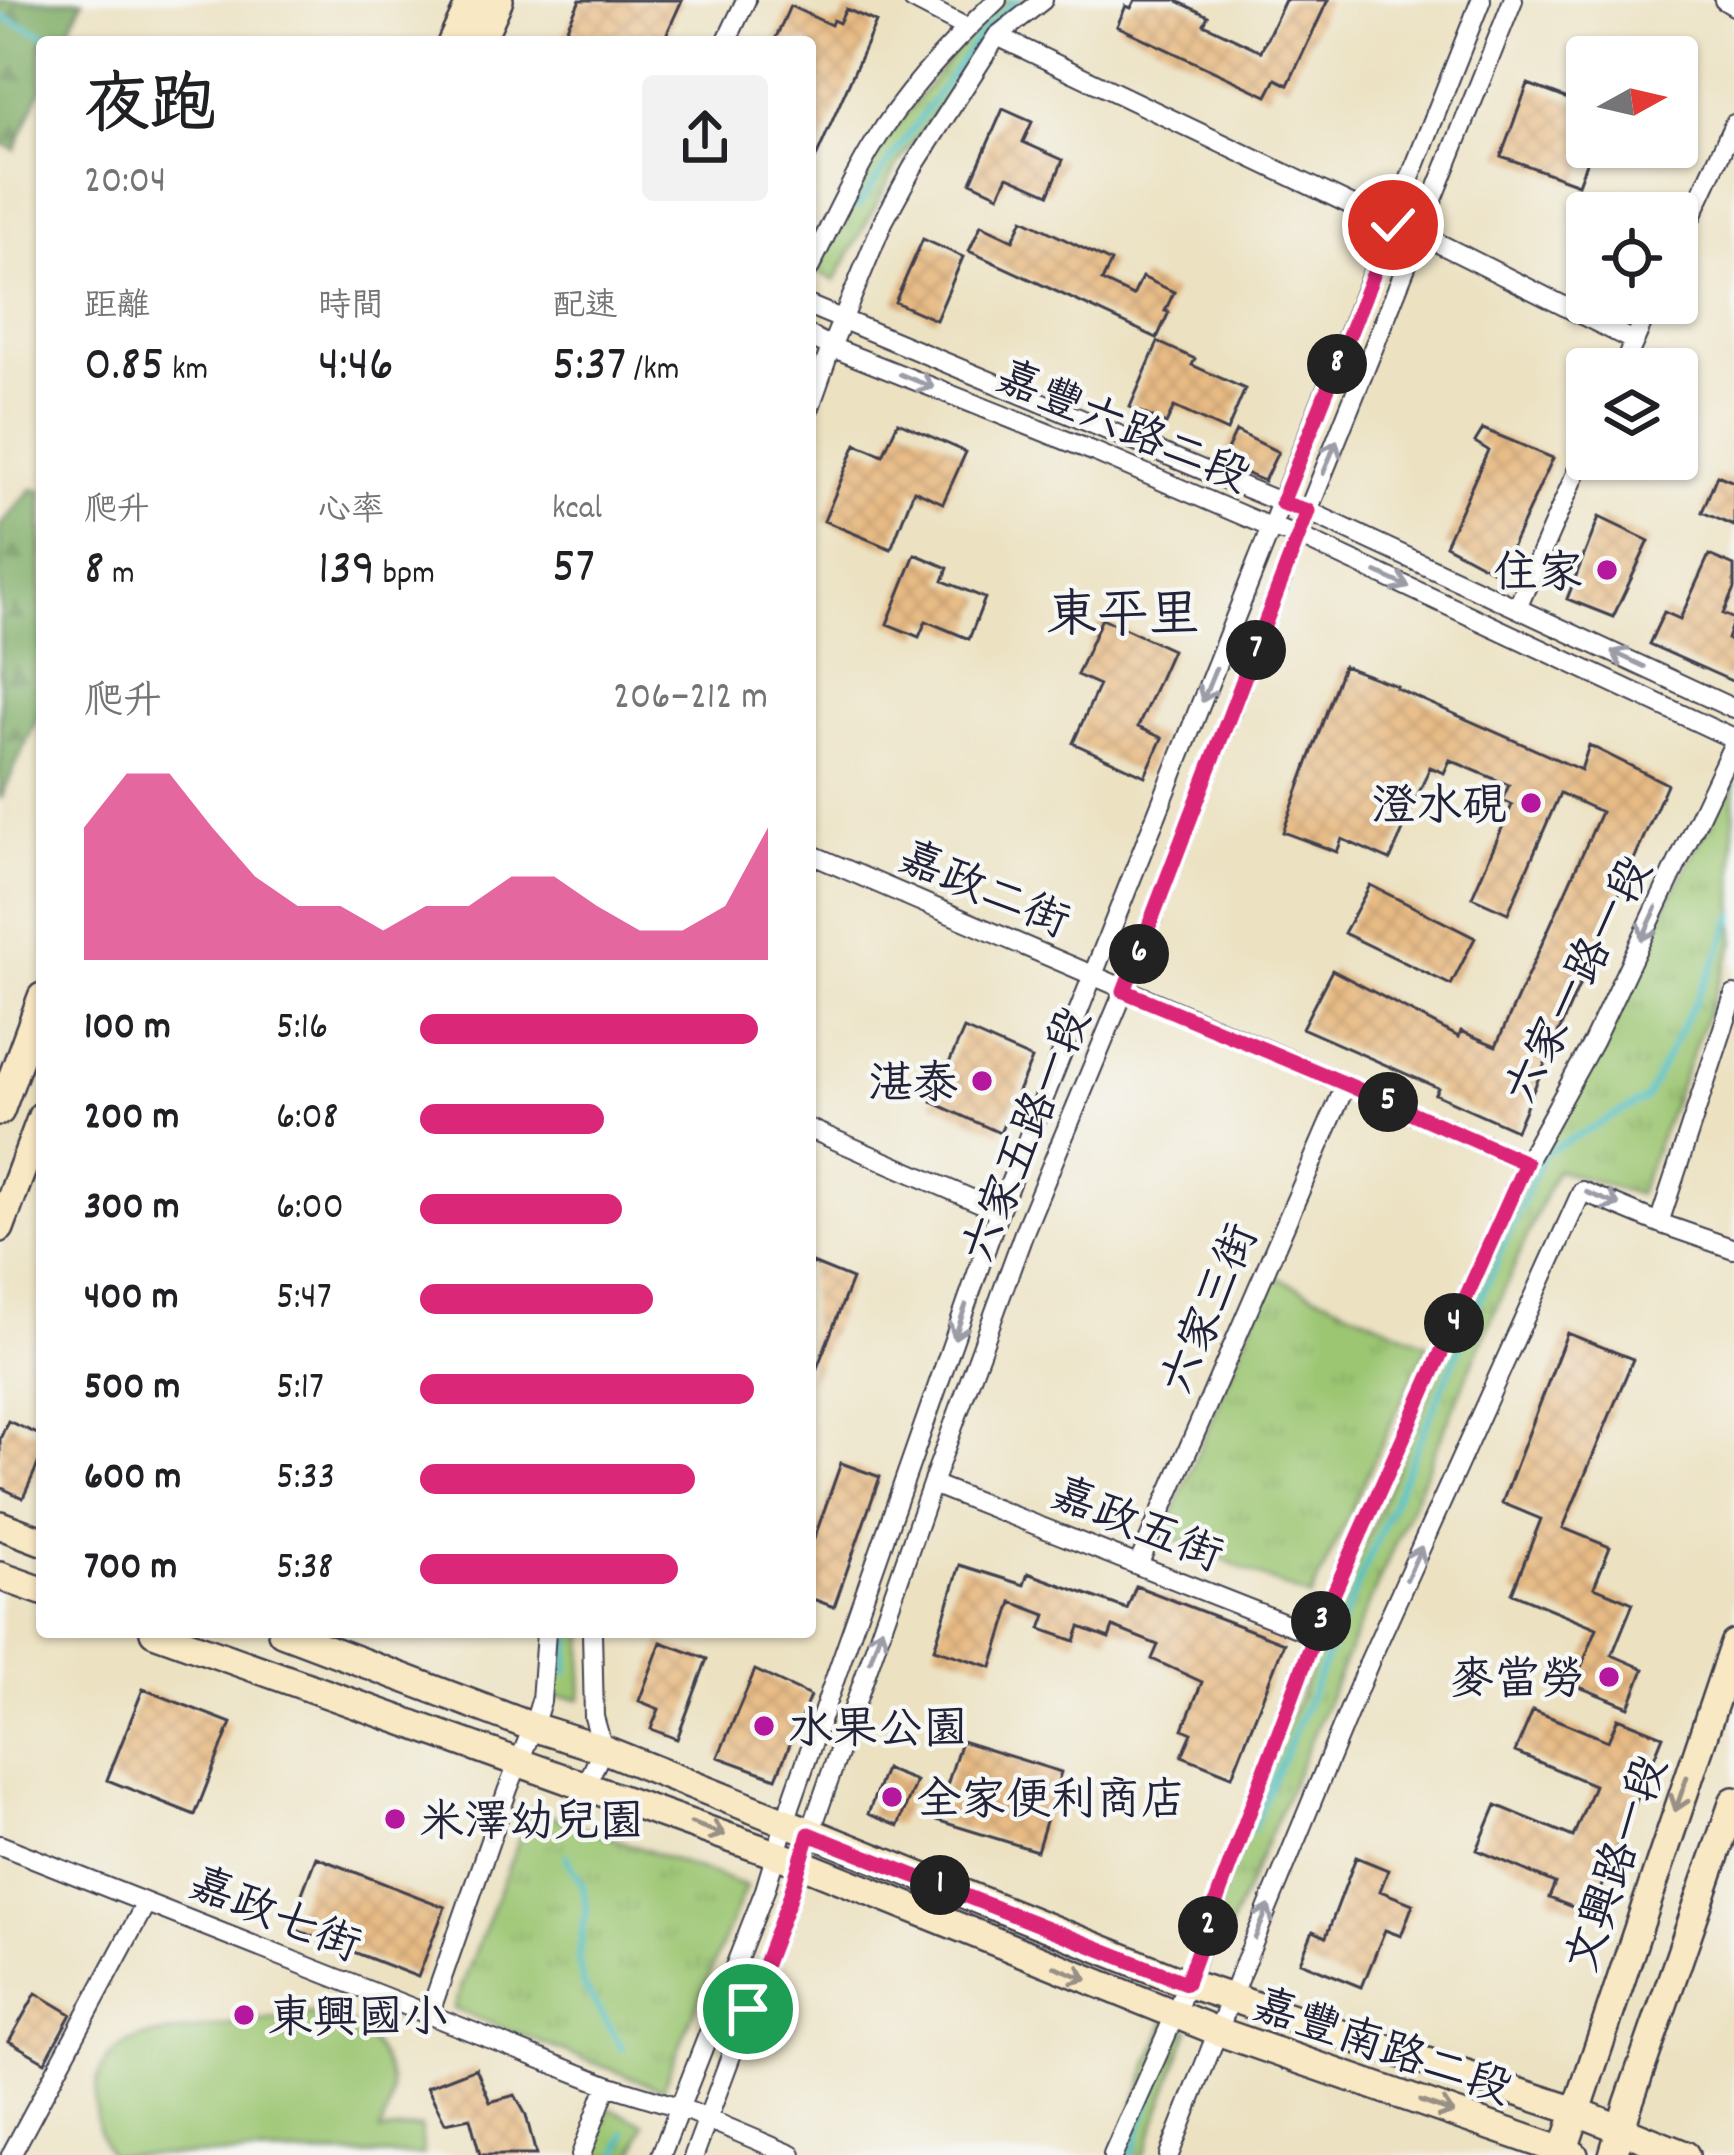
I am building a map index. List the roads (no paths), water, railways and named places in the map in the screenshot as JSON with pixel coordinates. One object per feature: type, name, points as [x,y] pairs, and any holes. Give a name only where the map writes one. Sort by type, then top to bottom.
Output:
[{"type":"street","points":[[455,36],[472,0]]},
{"type":"street","points":[[483,36],[499,0]]},
{"type":"street","points":[[730,36],[746,0]]},
{"type":"street","points":[[913,0],[967,28]]},
{"type":"street","points":[[816,255],[875,140],[967,28],[997,0]]},
{"type":"street","points":[[816,390],[883,222],[913,167],[997,35],[1043,0]]},
{"type":"street","name":"六家五路一段","points":[[798,1828],[999,1211],[1481,0]]},
{"type":"street","name":"六家五路一段","points":[[798,1828],[1026,1227],[1124,991],[1308,511],[1513,0]]},
{"type":"street","points":[[1724,0],[1734,6]]},
{"type":"street","points":[[997,35],[1393,225]]},
{"type":"street","points":[[1698,202],[1734,124]]},
{"type":"street","points":[[1420,234],[1634,341]]},
{"type":"street","name":"嘉豐六路二段","points":[[816,309],[1308,511],[1734,709]]},
{"type":"street","points":[[1631,348],[1642,324]]},
{"type":"street","name":"嘉豐六路二段","points":[[816,339],[1299,536],[1734,741]]},
{"type":"street","points":[[1518,607],[1573,480]]},
{"type":"street","name":"六家一路一段","points":[[1113,2155],[1175,2015],[1315,1635],[1526,1163],[1593,1042],[1734,741]]},
{"type":"street","name":"嘉政二街","points":[[816,857],[1526,1163]]},
{"type":"street","points":[[1659,1222],[1734,995]]},
{"type":"street","points":[[0,1111],[36,1013]]},
{"type":"street","name":"六家三街","points":[[1138,1563],[1346,1084]]},
{"type":"street","points":[[816,1133],[999,1211]]},
{"type":"street","points":[[0,1228],[36,1149]]},
{"type":"street","points":[[1169,2155],[1370,1660],[1582,1190],[1734,1249]]},
{"type":"street","name":"嘉政五街","points":[[932,1484],[1315,1635]]},
{"type":"street","points":[[0,1526],[36,1539]]},
{"type":"street","points":[[0,1576],[36,1590]]},
{"type":"street","name":"嘉豐南路二段","points":[[171,1638],[788,1859],[1217,2031],[1566,2154]]},
{"type":"street","name":"嘉豐南路二段","points":[[298,1638],[603,1749],[1186,1983],[1576,2111],[1685,2155]]},
{"type":"street","points":[[429,2015],[533,1727],[541,1701],[546,1638]]},
{"type":"street","points":[[586,1785],[603,1749],[594,1717],[592,1638]]},
{"type":"street","name":"文興路一段","points":[[1566,2154],[1576,2111],[1734,1644]]},
{"type":"street","name":"文興路一段","points":[[1613,2155],[1734,1801]]},
{"type":"street","points":[[661,2155],[798,1828]]},
{"type":"street","name":"嘉政七街","points":[[0,1845],[791,2155]]},
{"type":"street","points":[[694,2155],[789,1900],[788,1859]]},
{"type":"street","points":[[11,2155],[146,1904]]},
{"type":"street","points":[[581,2155],[607,2085]]},
{"type":"street","points":[[0,2124],[20,2135]]},
{"type":"waterway","points":[[857,207],[981,33],[1016,0]]},
{"type":"waterway","points":[[0,16],[48,36]]},
{"type":"waterway","points":[[1252,1830],[1543,1154],[1645,1099],[1734,915]]},
{"type":"waterway","points":[[566,1673],[571,1638]]},
{"type":"waterway","points":[[566,1856],[583,1885],[586,1911],[578,1960],[584,1986],[623,2049]]},
{"type":"waterway","points":[[1131,2155],[1165,2059]]},
{"type":"waterway","points":[[618,2155],[626,2133]]},
{"type":"place","name":"住家","points":[[1607,570]]},
{"type":"place","name":"澄水硯","points":[[1531,803]]},
{"type":"place","name":"湛泰","points":[[982,1081]]},
{"type":"place","name":"麥當勞","points":[[1609,1677]]},
{"type":"place","name":"水果公園","points":[[764,1726]]},
{"type":"place","name":"全家便利商店","points":[[892,1797]]},
{"type":"place","name":"米澤幼兒園","points":[[395,1819]]},
{"type":"place","name":"東興國小","points":[[244,2015]]},
{"type":"district","name":"東平里","points":[[1123,612]]}]
